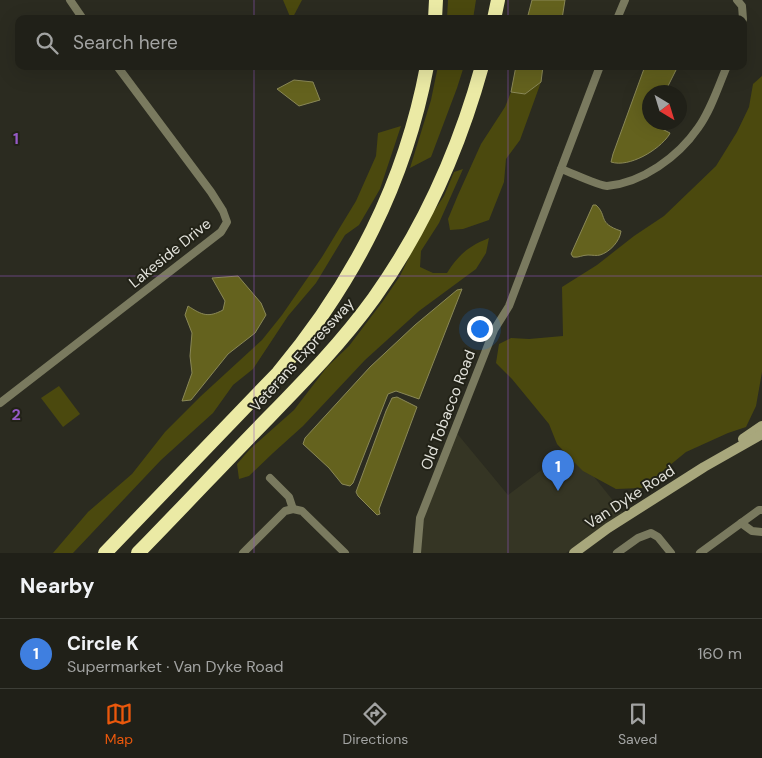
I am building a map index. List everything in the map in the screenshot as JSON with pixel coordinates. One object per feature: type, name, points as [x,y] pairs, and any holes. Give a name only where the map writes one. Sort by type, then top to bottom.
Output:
[{"type":"highway","points":[[435,15],[436,0]]},
{"type":"highway","points":[[495,15],[498,0]]},
{"type":"highway","name":"Veterans Expressway","points":[[105,553],[261,392],[301,346],[338,293],[372,232],[393,186],[408,144],[426,70]]},
{"type":"highway","name":"Veterans Expressway","points":[[138,553],[318,367],[374,299],[406,248],[436,192],[467,116],[481,70]]},
{"type":"main road","name":"Van Dyke Road","points":[[704,467],[762,426]]},
{"type":"main road","name":"Van Dyke Road","points":[[574,553],[608,528],[704,467],[762,434]]},
{"type":"street","points":[[70,0],[80,15]]},
{"type":"street","points":[[619,15],[625,0]]},
{"type":"street","points":[[737,0],[742,6],[743,15]]},
{"type":"street","name":"Lakeside Drive","points":[[0,403],[221,232],[227,222],[223,210],[211,192],[120,70]]},
{"type":"street","name":"Old Tobacco Road","points":[[417,553],[420,518],[494,330],[509,306],[598,70]]},
{"type":"street","points":[[561,168],[605,186],[637,179],[669,159],[698,128],[710,106],[724,70]]},
{"type":"street","points":[[270,478],[289,497],[293,509]]},
{"type":"street","points":[[700,553],[761,508]]},
{"type":"street","points":[[243,553],[285,511],[293,509],[302,511],[345,553]]},
{"type":"street","points":[[741,523],[752,531],[762,532]]},
{"type":"street","points":[[617,553],[638,538],[651,533],[658,537],[671,553]]},
{"type":"shaded area","points":[[283,0],[302,0],[294,15],[289,15]]},
{"type":"shaded area","points":[[448,0],[476,0],[474,15],[447,15]]},
{"type":"shaded area","points":[[532,0],[565,0],[563,15],[528,15]]},
{"type":"shaded area","points":[[437,70],[463,70],[431,157],[410,168],[431,100]]},
{"type":"shaded area","points":[[515,70],[542,70],[541,82],[525,94],[511,92]]},
{"type":"shaded area","points":[[644,70],[676,70],[668,85],[642,85],[642,130],[664,130],[670,133],[651,152],[635,160],[618,163],[611,162]]},
{"type":"shaded area","points":[[762,76],[762,372],[756,406],[746,427],[686,452],[642,488],[616,489],[583,471],[557,444],[549,424],[512,379],[496,363],[499,344],[511,338],[529,339],[563,336],[562,287],[597,265],[634,236],[664,216],[716,166],[737,132],[749,107],[753,84]]},
{"type":"shaded area","points":[[294,80],[313,82],[320,100],[299,106],[277,89]]},
{"type":"shaded area","points":[[541,82],[520,140],[506,159],[504,182],[489,220],[463,229],[450,230],[448,219],[458,195],[481,144],[505,107],[511,92],[525,94]]},
{"type":"shaded area","points":[[401,126],[380,189],[359,225],[345,235],[316,283],[288,316],[253,369],[233,385],[213,413],[161,460],[73,553],[53,553],[88,512],[132,474],[165,432],[262,340],[282,315],[322,257],[356,201],[376,156],[378,133]]},
{"type":"shaded area","points":[[463,169],[439,223],[421,251],[420,267],[433,273],[447,273],[465,251],[489,238],[486,253],[476,269],[419,311],[365,360],[303,426],[249,476],[239,479],[237,464],[250,449],[294,410],[327,367],[349,346],[383,301],[400,276],[424,226],[444,196],[454,172]]},
{"type":"shaded area","points":[[593,205],[600,209],[609,225],[621,231],[619,239],[604,254],[573,257],[571,254]]},
{"type":"shaded area","points":[[238,276],[261,303],[266,315],[255,333],[228,354],[191,400],[182,401],[192,373],[190,356],[192,333],[185,315],[188,306],[197,312],[209,315],[223,310],[225,301],[212,278]]},
{"type":"shaded area","points":[[462,289],[419,399],[396,391],[388,394],[353,483],[350,486],[342,484],[329,468],[303,444],[305,438],[370,367],[415,325],[457,290]]},
{"type":"shaded area","points":[[59,386],[80,414],[63,427],[41,398]]},
{"type":"shaded area","points":[[397,397],[417,407],[379,509],[380,514],[377,515],[356,492],[386,411],[392,398]]},
{"type":"shaded area","points":[[455,431],[508,495],[571,448],[623,513],[566,553],[420,553],[424,516]]},
{"type":"place","name":"Circle K","points":[[558,491]]}]
